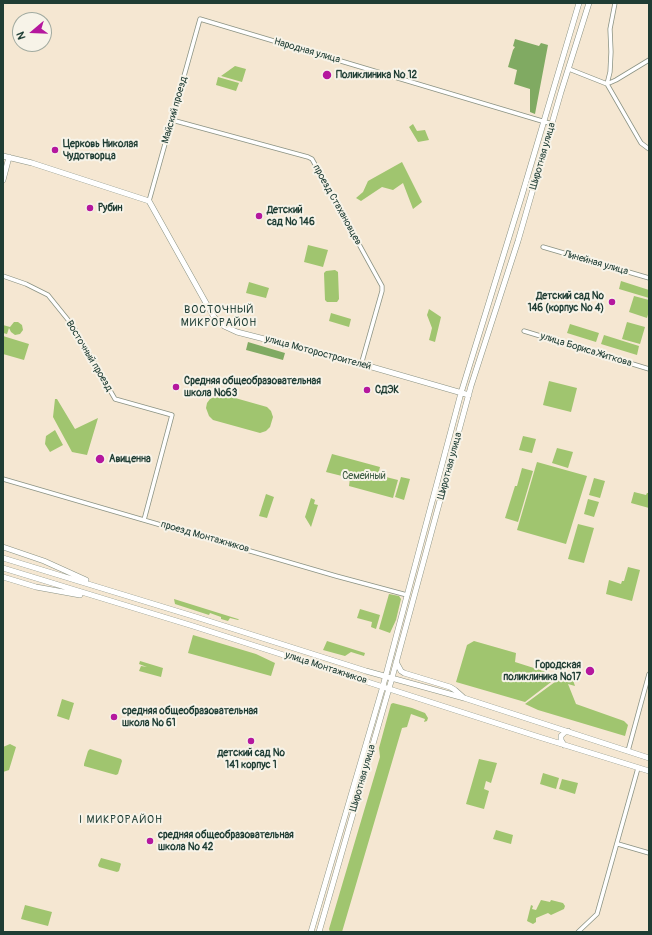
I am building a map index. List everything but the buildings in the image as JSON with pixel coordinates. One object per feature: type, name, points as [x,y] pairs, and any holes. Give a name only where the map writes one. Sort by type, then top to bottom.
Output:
[{"type":"main road","points":[[580,3],[581,6],[584,7],[589,4]]},
{"type":"main road","name":"Широтная улица","points":[[312,932],[361,755],[383,686],[461,392],[580,3]]},
{"type":"main road","name":"Широтная улица","points":[[319,932],[392,678],[469,395],[518,241],[589,4]]},
{"type":"main road","points":[[575,16],[579,13],[584,16],[584,19]]},
{"type":"main road","points":[[3,156],[32,163],[149,201]]},
{"type":"main road","points":[[3,180],[10,157]]},
{"type":"main road","name":"улица Моторостроителей","points":[[149,201],[214,317],[224,326],[242,333],[469,395]]},
{"type":"main road","points":[[508,238],[508,242],[510,244],[516,244],[518,241]]},
{"type":"main road","points":[[502,257],[507,254],[512,257],[512,260]]},
{"type":"main road","points":[[430,509],[433,514],[437,513],[438,511]]},
{"type":"main road","points":[[425,528],[426,526],[430,526],[433,528],[433,531]]},
{"type":"main road","points":[[3,547],[52,564],[95,586]]},
{"type":"main road","name":"улица Монтажников","points":[[3,558],[318,657],[464,698],[649,758]]},
{"type":"main road","name":"улица Монтажников","points":[[3,568],[193,626],[649,771]]},
{"type":"main road","points":[[3,577],[36,588],[64,591],[115,603]]},
{"type":"main road","points":[[396,662],[401,671],[404,673],[450,687],[464,698]]},
{"type":"main road","points":[[564,745],[561,740],[561,736],[568,731]]},
{"type":"street","points":[[607,84],[610,72],[610,29],[615,3]]},
{"type":"street","name":"Народная улица","points":[[200,19],[552,124]]},
{"type":"street","name":"Майский проезд","points":[[149,201],[200,19]]},
{"type":"street","points":[[607,84],[649,60]]},
{"type":"street","points":[[569,68],[607,84],[637,138],[649,149]]},
{"type":"street","name":"проезд Стахановцев","points":[[172,120],[312,159],[382,286],[382,291],[362,365]]},
{"type":"street","name":"Линейная улица","points":[[543,247],[649,278]]},
{"type":"street","name":"Восточный проезд","points":[[3,276],[26,284],[48,295],[73,326],[115,399],[172,415],[144,520]]},
{"type":"street","name":"улица Бориса Житкова","points":[[524,331],[649,370]]},
{"type":"street","name":"проезд Монтажников","points":[[3,479],[407,595]]},
{"type":"street","points":[[628,751],[649,674]]},
{"type":"street","points":[[578,932],[597,914],[618,844],[638,768]]},
{"type":"street","points":[[618,844],[649,853]]},
{"type":"green space","points":[[515,39],[539,46],[541,43],[548,45],[535,114],[530,112],[530,89],[514,84],[517,70],[508,67],[515,47],[513,46]]},
{"type":"green space","points":[[235,66],[246,69],[242,82],[221,76]]},
{"type":"green space","points":[[218,77],[239,83],[236,91],[216,85]]},
{"type":"green space","points":[[413,124],[417,131],[425,130],[429,140],[418,142],[409,127]]},
{"type":"green space","points":[[402,162],[422,202],[413,209],[403,183],[393,190],[382,187],[361,201],[356,198],[363,192],[368,181]]},
{"type":"green space","points":[[308,245],[328,250],[323,267],[304,262]]},
{"type":"green space","points":[[335,270],[338,272],[339,299],[337,302],[327,302],[325,300],[324,273],[326,271]]},
{"type":"green space","points":[[621,281],[649,290],[649,298],[619,289]]},
{"type":"green space","points":[[249,282],[269,288],[266,298],[246,293]]},
{"type":"green space","points":[[634,296],[649,300],[649,311],[647,318],[629,312]]},
{"type":"green space","points":[[429,309],[441,317],[435,342],[429,340],[432,328],[427,315]]},
{"type":"green space","points":[[331,313],[351,319],[349,327],[329,321]]},
{"type":"green space","points":[[14,322],[18,322],[22,325],[23,330],[20,334],[15,335],[9,328],[7,334],[3,333],[3,325],[10,327]]},
{"type":"green space","points":[[627,322],[645,327],[640,344],[622,339]]},
{"type":"green space","points":[[570,324],[599,333],[596,342],[567,333]]},
{"type":"green space","points":[[604,335],[639,346],[637,355],[601,344]]},
{"type":"green space","points":[[3,336],[29,344],[24,360],[3,354]]},
{"type":"green space","points":[[248,342],[285,353],[283,360],[246,350]]},
{"type":"green space","points":[[549,381],[577,388],[571,412],[543,405]]},
{"type":"green space","points":[[221,394],[267,407],[271,411],[273,417],[270,427],[266,431],[260,433],[213,420],[209,416],[206,408],[207,403],[210,399]]},
{"type":"green space","points":[[55,399],[57,399],[75,429],[98,418],[87,455],[72,452],[53,417]]},
{"type":"green space","points":[[55,430],[63,445],[50,452],[45,444],[46,436]]},
{"type":"green space","points":[[523,436],[536,439],[532,453],[519,450]]},
{"type":"green space","points":[[557,448],[573,452],[568,468],[552,463]]},
{"type":"green space","name":"Семейный","points":[[332,454],[380,467],[378,475],[398,480],[393,498],[349,486],[350,478],[326,472]]},
{"type":"green space","points":[[537,462],[587,476],[566,544],[517,530]]},
{"type":"green space","points":[[522,468],[533,471],[518,522],[505,518]]},
{"type":"green space","points":[[401,477],[410,479],[404,500],[395,497]]},
{"type":"green space","points":[[594,478],[605,481],[600,498],[589,495]]},
{"type":"green space","points":[[634,492],[646,495],[649,493],[649,508],[631,503]]},
{"type":"green space","points":[[266,494],[274,497],[267,518],[259,516]]},
{"type":"green space","points":[[311,498],[315,500],[314,504],[318,505],[311,527],[305,517]]},
{"type":"green space","points":[[588,499],[599,502],[594,517],[584,514]]},
{"type":"green space","points":[[578,524],[594,528],[584,563],[568,559]]},
{"type":"green space","points":[[628,567],[640,570],[632,601],[606,594],[609,580],[621,584],[622,581],[624,581]]},
{"type":"green space","points":[[389,594],[399,596],[401,599],[396,620],[390,633],[379,629]]},
{"type":"green space","points":[[174,599],[239,619],[230,618],[228,621],[221,619],[221,617],[210,613],[209,615],[175,604]]},
{"type":"green space","points":[[360,609],[380,615],[376,629],[371,627],[372,622],[357,618]]},
{"type":"green space","points":[[193,635],[256,654],[275,663],[271,676],[188,653]]},
{"type":"green space","points":[[327,641],[365,653],[364,656],[351,652],[345,656],[323,650]]},
{"type":"green space","points":[[474,641],[516,653],[515,662],[559,676],[525,702],[456,682],[467,645]]},
{"type":"green space","points":[[140,661],[163,668],[161,677],[139,671],[141,666],[147,667],[139,664]]},
{"type":"green space","points":[[563,676],[573,680],[575,686],[568,684],[576,704],[624,721],[628,725],[625,736],[538,710],[525,704]]},
{"type":"green space","points":[[62,699],[74,703],[69,720],[57,716]]},
{"type":"green space","points":[[393,703],[425,713],[428,718],[427,721],[424,722],[425,719],[411,714],[407,727],[402,728],[342,932],[330,932],[329,929],[380,757],[379,748],[391,704]]},
{"type":"green space","points":[[10,744],[16,747],[9,770],[3,772],[3,747]]},
{"type":"green space","points":[[90,749],[121,759],[122,761],[118,774],[116,775],[84,766],[88,751]]},
{"type":"green space","points":[[479,759],[497,763],[491,783],[486,781],[484,789],[489,791],[484,809],[466,804]]},
{"type":"green space","points":[[543,773],[559,778],[556,789],[540,784]]},
{"type":"green space","points":[[562,779],[578,783],[575,794],[559,789]]},
{"type":"green space","points":[[496,830],[513,835],[511,844],[493,839]]},
{"type":"green space","points":[[101,858],[120,863],[119,871],[117,872],[99,867],[98,865]]},
{"type":"green space","points":[[541,900],[550,902],[551,900],[563,903],[565,906],[564,909],[551,915],[548,913],[536,918],[536,922],[533,924],[527,921],[531,905],[533,906],[532,909],[536,910]]},
{"type":"green space","points":[[25,905],[52,912],[48,926],[21,919]]},
{"type":"place","name":"Поликлиника № 12","points":[[327,75]]},
{"type":"place","name":"Церковь Николая Чудотворца","points":[[55,150]]},
{"type":"place","name":"Рубин","points":[[90,208]]},
{"type":"place","name":"Детский сад № 146","points":[[259,216]]},
{"type":"place","name":"Детский сад № 146 (корпус № 4)","points":[[612,302]]},
{"type":"place","name":"Средняя общеобразовательная школа №63","points":[[176,387]]},
{"type":"place","name":"СДЭК","points":[[367,390]]},
{"type":"place","name":"Авиценна","points":[[100,459]]},
{"type":"place","name":"Городская поликлиника №17","points":[[590,671]]},
{"type":"place","name":"средняя общеобразовательная школа № 61","points":[[114,717]]},
{"type":"place","name":"детский сад № 141 корпус 1","points":[[251,741]]},
{"type":"place","name":"средняя общеобразовательная школа № 42","points":[[150,841]]},
{"type":"district","name":"ВОСТОЧНЫЙ МИКРОРАЙОН","points":[[219,316]]},
{"type":"district","name":"I МИКРОРАЙОН","points":[[121,820]]}]
